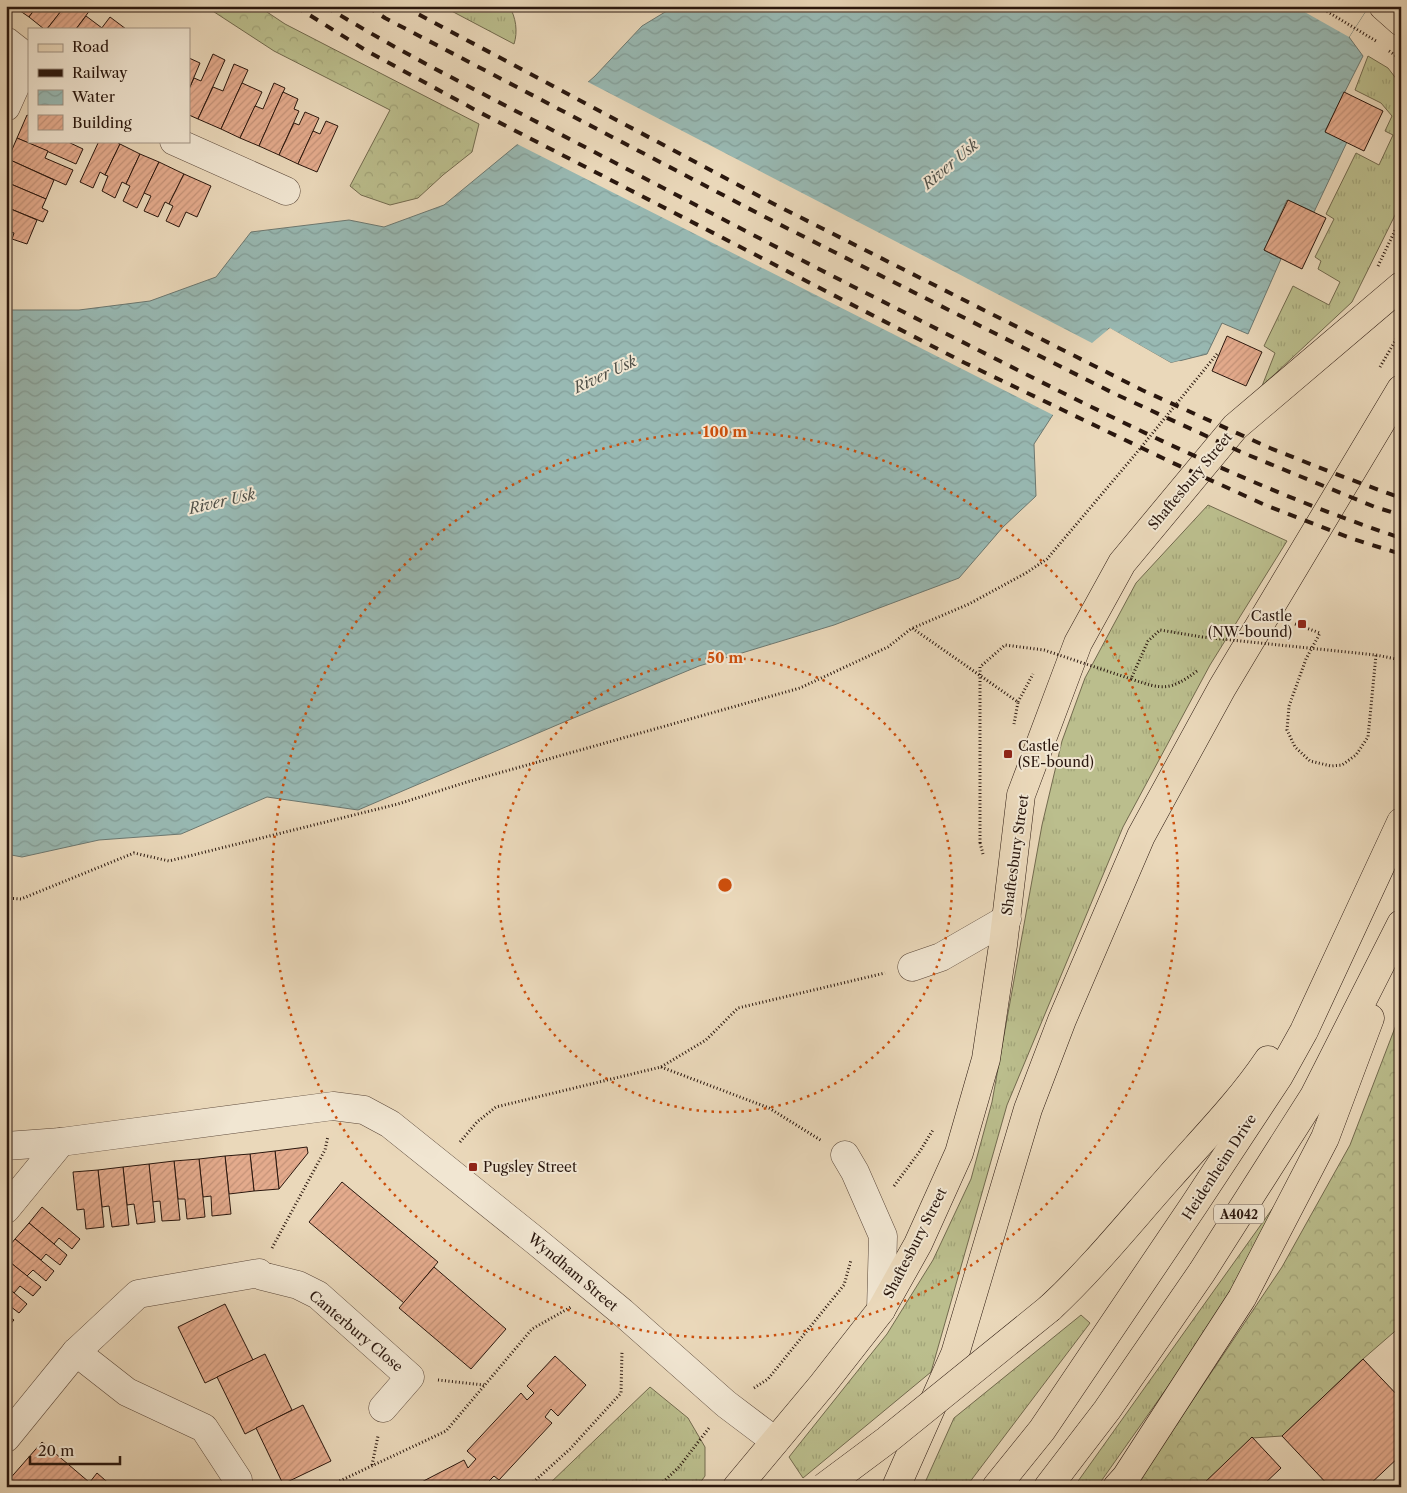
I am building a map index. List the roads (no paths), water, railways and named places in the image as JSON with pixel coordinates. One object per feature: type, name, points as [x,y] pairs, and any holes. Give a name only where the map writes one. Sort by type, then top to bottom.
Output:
[{"type":"main road","name":"Shaftesbury Street","points":[[736,1487],[824,1384],[881,1310],[918,1244],[959,1153],[986,1059],[1021,795],[1078,642],[1122,563],[1235,427],[1401,286]]},
{"type":"main road","points":[[896,1487],[955,1354],[996,1211],[1028,1109],[1062,1020],[1141,836],[1222,688],[1401,389]]},
{"type":"main road","name":"Heidenheim Drive","points":[[996,1487],[1042,1430],[1279,1076],[1304,1031],[1401,822]]},
{"type":"main road","name":"A4042","points":[[1048,1487],[1107,1410],[1202,1272],[1314,1096],[1401,924]]},
{"type":"main road","name":"A4042","points":[[1117,1487],[1126,1477],[1242,1298],[1325,1138],[1401,937]]},
{"type":"main road","name":"A4042","points":[[824,1487],[886,1440],[1050,1308],[1075,1284],[1253,1083],[1340,952]]},
{"type":"street","points":[[6,41],[28,58],[6,107]]},
{"type":"street","points":[[176,142],[286,191]]},
{"type":"street","points":[[912,967],[940,957],[1006,919]]},
{"type":"street","name":"Wyndham Street","points":[[61,1142],[333,1106],[364,1110],[390,1124],[441,1165],[622,1312],[726,1404],[775,1442]]},
{"type":"street","points":[[6,1146],[61,1142]]},
{"type":"street","points":[[6,1209],[61,1142]]},
{"type":"street","points":[[846,1155],[883,1236],[881,1310]]},
{"type":"street","name":"Canterbury Close","points":[[6,1438],[76,1352],[138,1294],[259,1273],[262,1276],[298,1285],[318,1295],[410,1377],[383,1408]]},
{"type":"street","points":[[76,1352],[127,1392],[204,1428],[238,1480]]},
{"type":"water","name":"River Usk","points":[[675,6],[1369,6],[1349,37],[1363,56],[1325,131],[1347,142],[1314,212],[1287,200],[1264,250],[1281,259],[1248,334],[1222,323],[1207,354],[1171,363],[1109,328],[1034,444],[1036,496],[1003,527],[959,578],[834,625],[699,666],[358,810],[267,797],[181,834],[99,840],[22,857],[6,854],[6,310],[79,310],[150,301],[216,277],[251,232],[349,220],[384,227],[444,205],[518,144],[595,76],[642,26]]},
{"type":"railway","points":[[295,6],[367,51],[479,112],[965,363],[1265,505],[1353,539],[1401,554]]},
{"type":"railway","points":[[325,6],[382,40],[470,87],[820,270],[1058,390],[1193,455],[1261,485],[1330,513],[1401,538]]},
{"type":"railway","points":[[367,6],[385,18],[765,217],[1111,392],[1241,452],[1375,507],[1401,515]]},
{"type":"railway","points":[[403,6],[774,204],[1142,390],[1270,448],[1401,498]]},
{"type":"place","name":"Castle (NW-bound)","points":[[1302,624]]},
{"type":"place","name":"Castle (SE-bound)","points":[[1008,754]]},
{"type":"place","name":"Pugsley Street","points":[[473,1167]]}]
